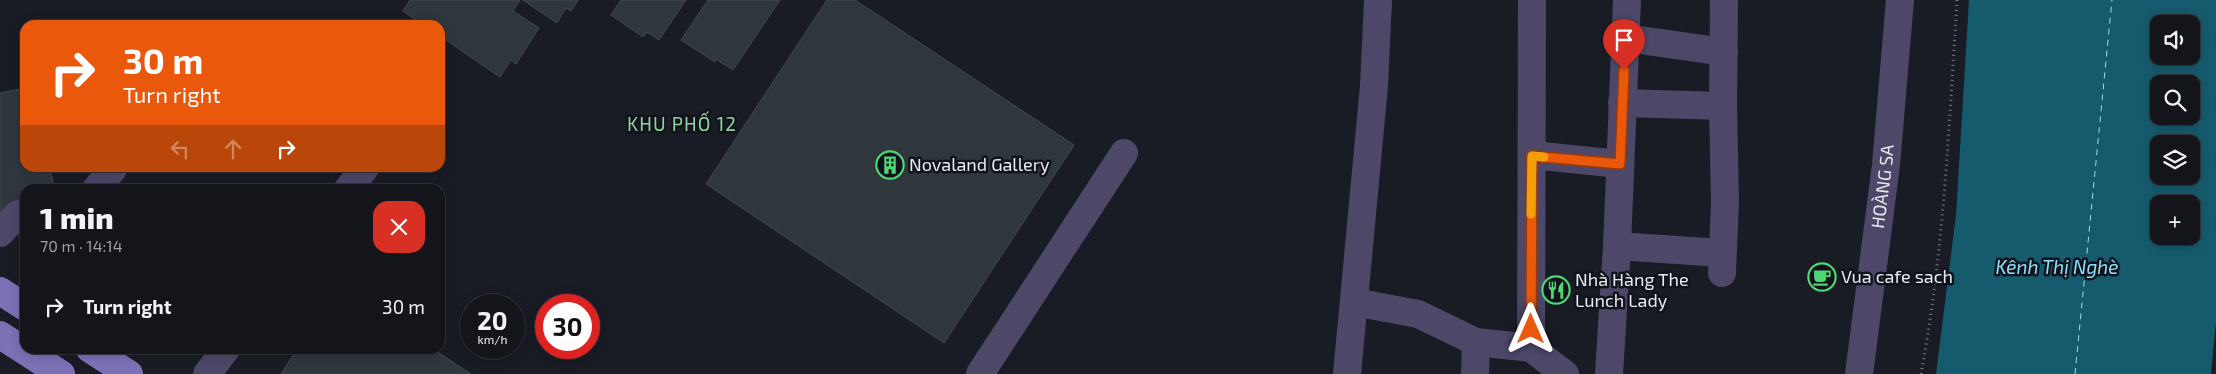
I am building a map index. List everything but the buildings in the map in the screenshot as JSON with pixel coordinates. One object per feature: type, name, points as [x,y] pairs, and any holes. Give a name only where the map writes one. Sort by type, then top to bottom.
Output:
[{"type":"main road","points":[[0,291],[20,304]]},
{"type":"main road","points":[[0,335],[20,348]]},
{"type":"main road","points":[[30,354],[61,374]]},
{"type":"main road","points":[[98,354],[129,374]]},
{"type":"street","points":[[1347,374],[1374,86],[1378,0]]},
{"type":"street","points":[[1531,348],[1532,0]]},
{"type":"street","points":[[1617,246],[1722,263],[1725,202],[1723,106],[1724,0]]},
{"type":"street","name":"HOÀNG SA","points":[[1859,374],[1886,165],[1900,0]]},
{"type":"street","points":[[1609,374],[1617,246],[1626,38],[1620,1]]},
{"type":"street","points":[[1626,38],[1724,52]]},
{"type":"street","points":[[1622,102],[1723,106]]},
{"type":"street","points":[[980,374],[1124,153]]},
{"type":"street","points":[[1532,156],[1620,164]]},
{"type":"street","points":[[100,184],[110,172]]},
{"type":"street","points":[[352,184],[361,172]]},
{"type":"street","points":[[0,233],[20,213]]},
{"type":"street","points":[[1354,302],[1418,314],[1476,342],[1531,348],[1565,374]]},
{"type":"street","points":[[1475,374],[1476,342]]},
{"type":"street","points":[[207,374],[222,354]]},
{"type":"path","points":[[1921,374],[1929,332],[1945,185],[1957,0]]},
{"type":"water","name":"Kênh Thị Nghè","points":[[1969,0],[2216,0],[2216,322],[2211,374],[1936,374],[1956,215]]},
{"type":"ferry route","points":[[2075,374],[2112,0]]},
{"type":"slow traffic","points":[[1531,214],[1532,156],[1544,157]]},
{"type":"place","name":"Novaland Gallery","points":[[890,165]]},
{"type":"place","name":"Vua cafe sach","points":[[1822,277]]},
{"type":"place","name":"Nhà Hàng The Lunch Lady","points":[[1556,290]]},
{"type":"district","name":"KHU PHỐ 12","points":[[682,124]]},
{"type":"route","points":[[1531,329],[1532,156],[1620,164],[1624,70]]}]
